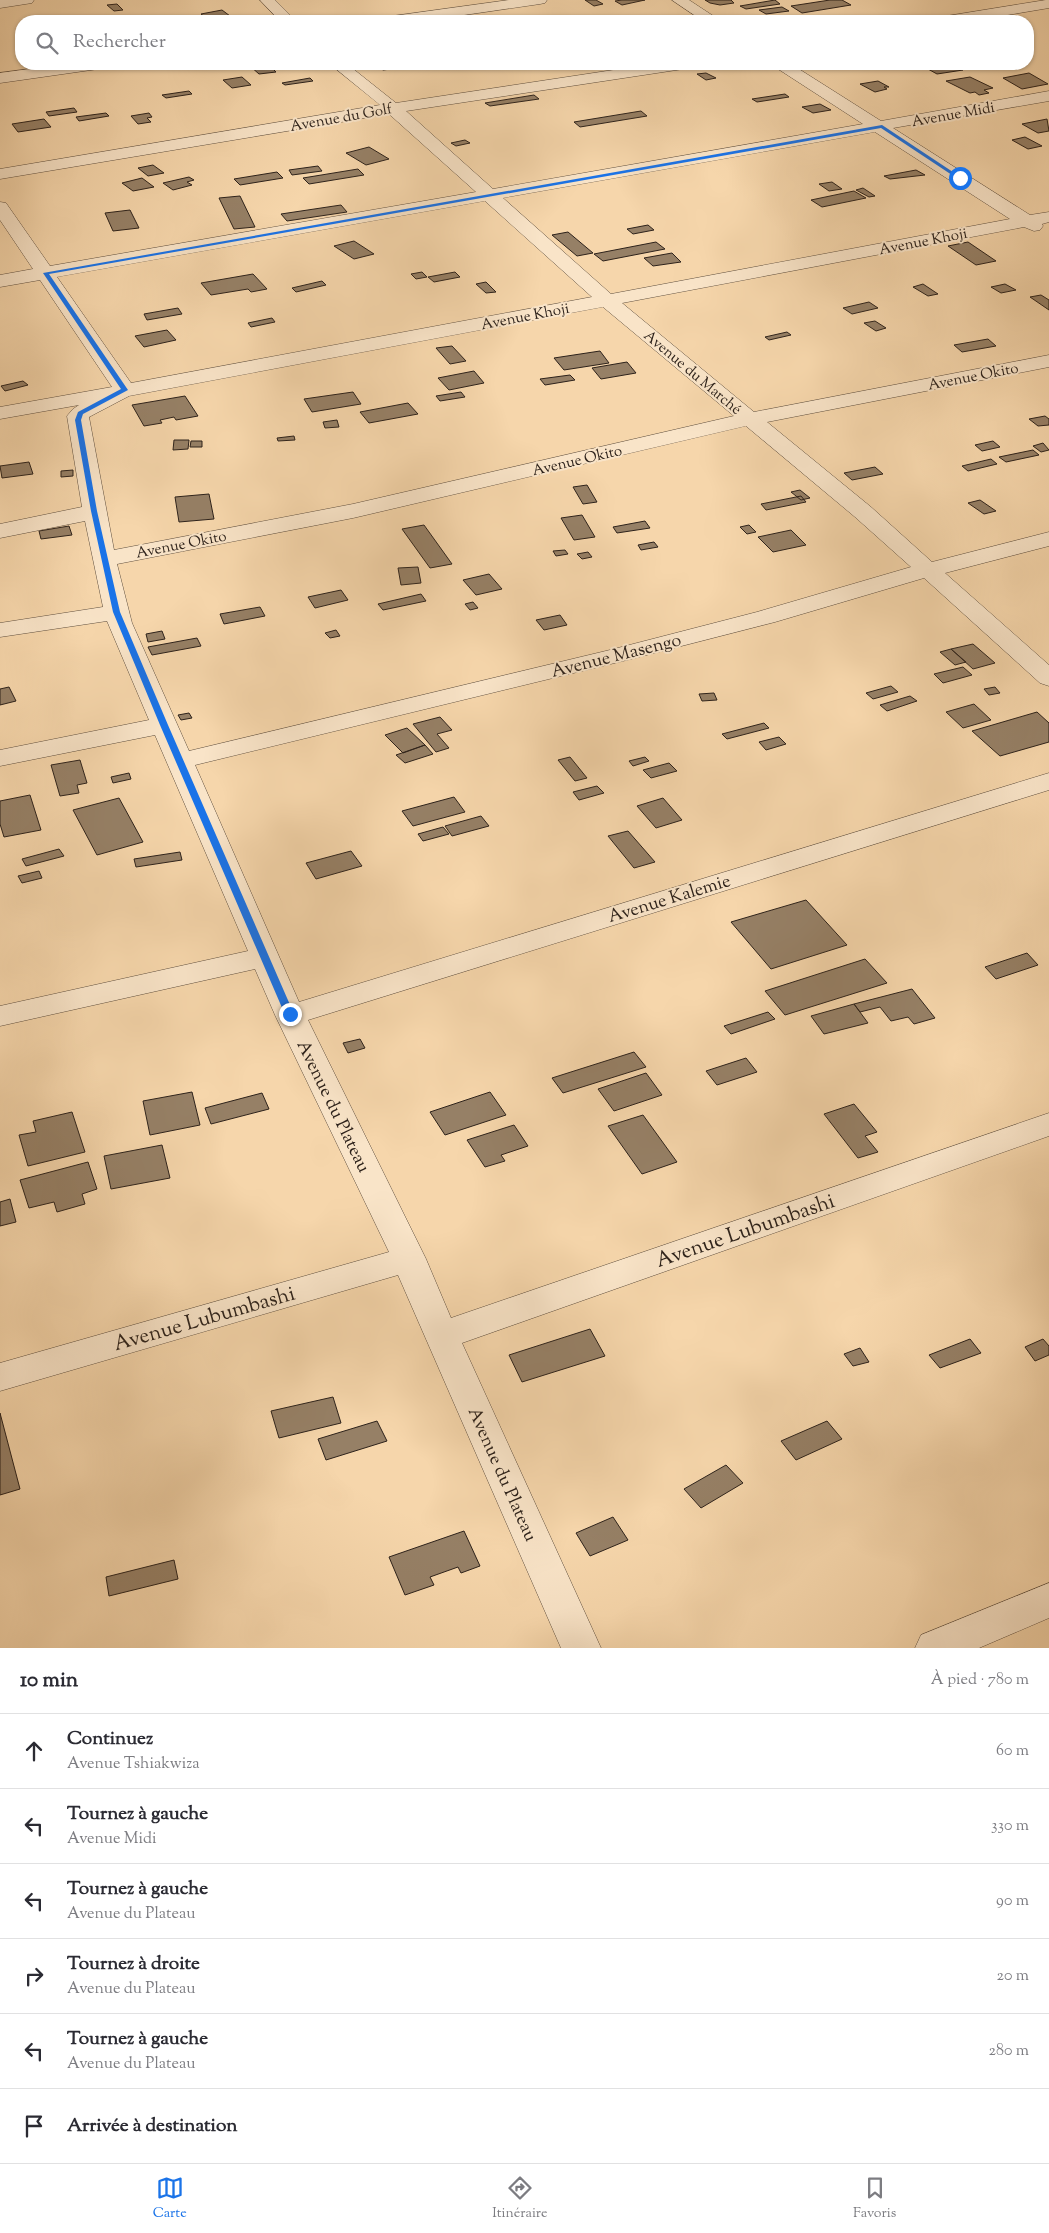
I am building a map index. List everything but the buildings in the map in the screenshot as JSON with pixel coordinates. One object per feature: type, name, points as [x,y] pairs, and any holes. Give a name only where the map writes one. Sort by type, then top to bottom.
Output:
[{"type":"street","points":[[0,4],[27,0]]},
{"type":"street","points":[[267,0],[282,15]]},
{"type":"street","points":[[435,15],[540,0]]},
{"type":"street","points":[[679,0],[703,15]]},
{"type":"street","points":[[983,15],[1049,4]]},
{"type":"street","points":[[0,78],[56,70]]},
{"type":"street","name":"Avenue du Marché","points":[[345,70],[392,108],[606,300],[863,512],[1049,678]]},
{"type":"street","name":"Avenue du Golf","points":[[0,174],[392,108],[643,70]]},
{"type":"street","points":[[791,70],[1049,236]]},
{"type":"street","name":"Avenue Midi","points":[[0,282],[1049,96]]},
{"type":"street","points":[[0,207],[124,390]]},
{"type":"street","name":"Avenue Khoji","points":[[0,413],[217,374],[1049,217]]},
{"type":"street","name":"Avenue Okito","points":[[105,559],[353,512],[750,419],[1049,361]]},
{"type":"street","name":"Avenue du Plateau","points":[[124,390],[80,413],[78,416],[94,511],[116,612],[290,1014],[409,1259],[441,1336],[581,1648]]},
{"type":"street","points":[[0,531],[65,519],[94,511]]},
{"type":"street","name":"Avenue Masengo","points":[[180,761],[614,656],[785,612],[927,570],[1049,539]]},
{"type":"street","points":[[0,630],[116,612]]},
{"type":"street","points":[[0,758],[164,725]]},
{"type":"street","name":"Avenue Kalemie","points":[[290,1014],[1049,782]]},
{"type":"street","points":[[0,1016],[265,957]]},
{"type":"street","name":"Avenue Lubumbashi","points":[[441,1336],[1049,1124]]},
{"type":"street","name":"Avenue Lubumbashi","points":[[0,1377],[409,1259]]},
{"type":"street","points":[[935,1648],[1049,1600]]},
{"type":"route","points":[[290,1014],[116,612],[94,511],[78,416],[80,413],[124,390],[46,273],[882,127],[960,178]]}]
